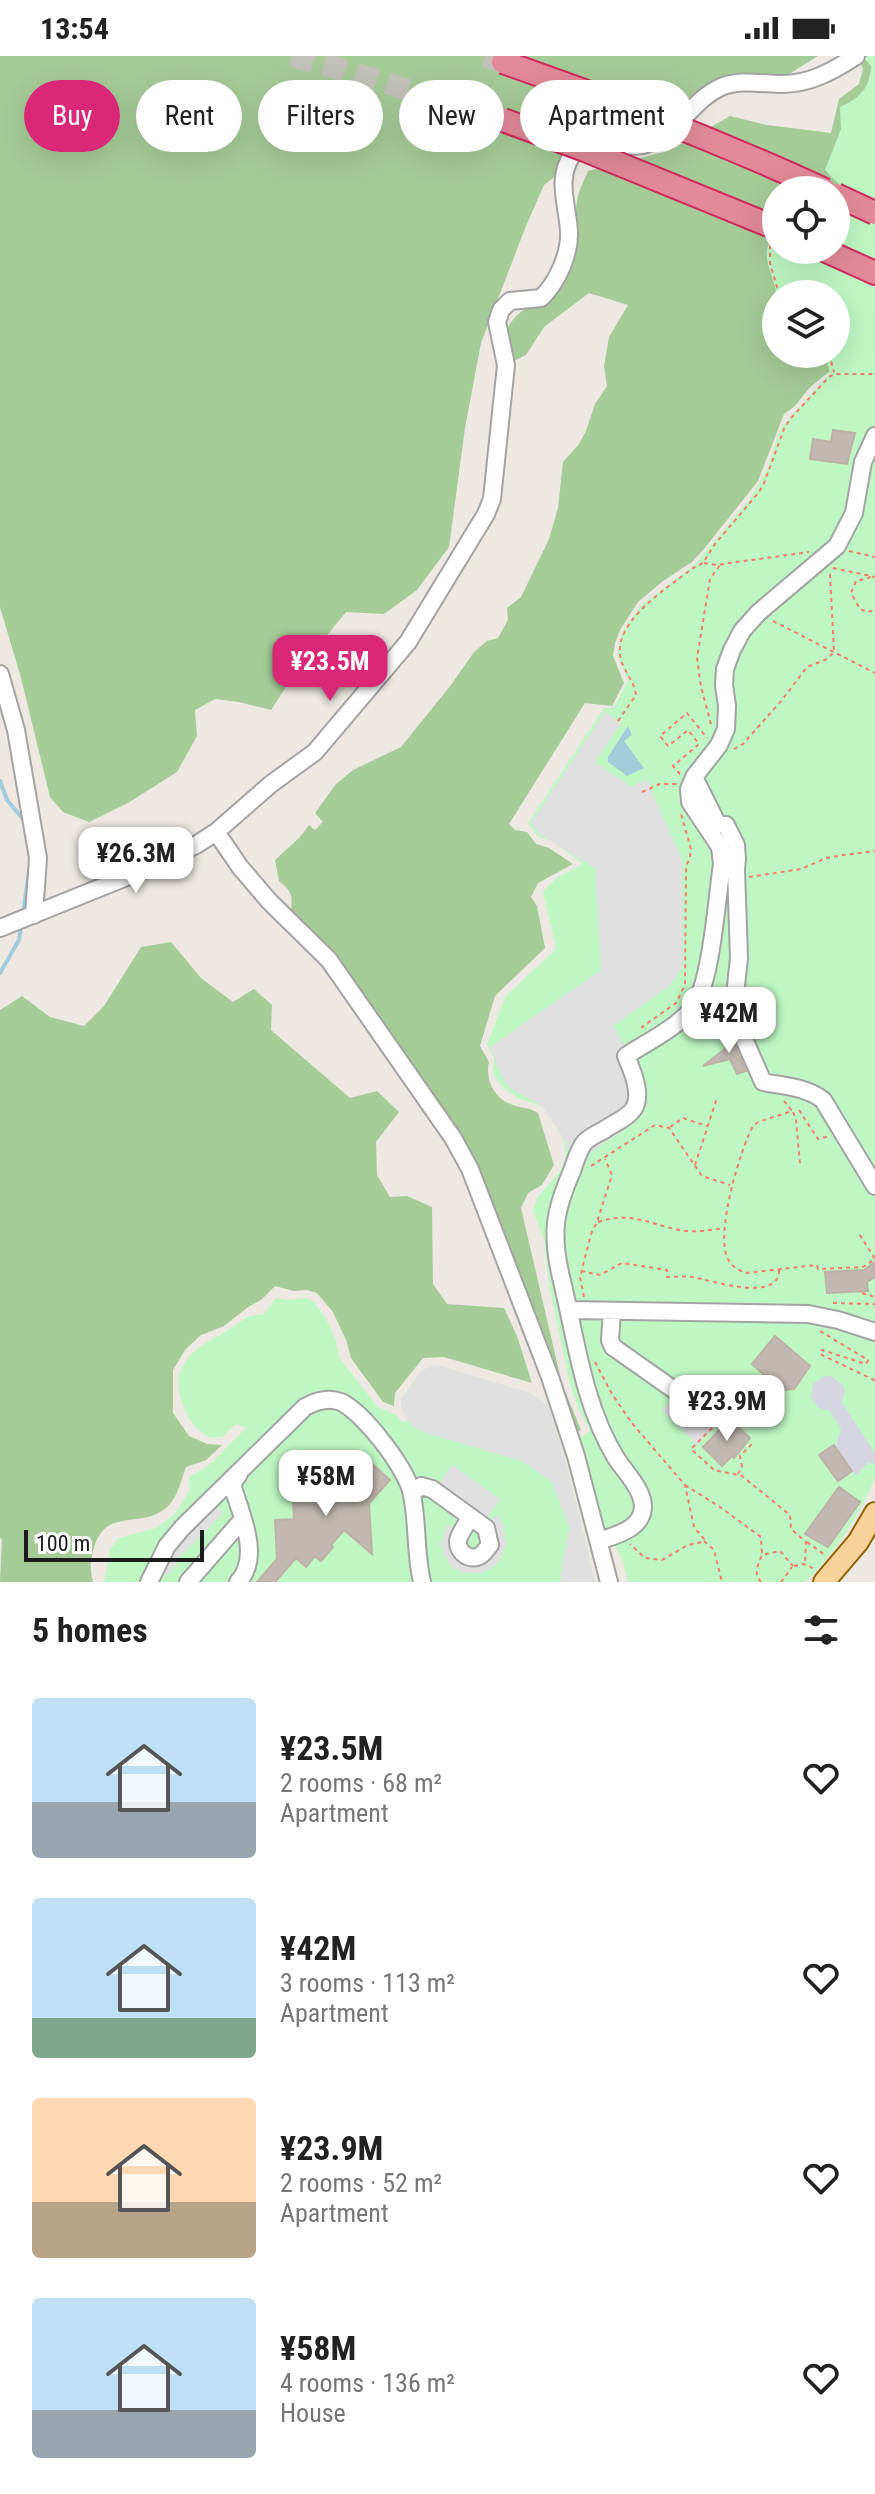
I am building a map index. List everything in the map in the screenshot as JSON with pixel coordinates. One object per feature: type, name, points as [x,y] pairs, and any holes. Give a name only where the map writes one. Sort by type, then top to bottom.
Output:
[{"type":"highway","points":[[503,62],[612,100],[795,176]]},
{"type":"highway","points":[[504,120],[614,161],[762,230]]},
{"type":"highway","points":[[850,201],[875,213]]},
{"type":"highway","points":[[850,262],[875,273]]},
{"type":"main road","points":[[822,1577],[858,1542],[875,1513]]},
{"type":"street","points":[[20,920],[139,872],[216,832],[271,784],[315,752],[408,642],[486,514],[492,499],[506,365],[498,317],[510,301],[541,298],[558,275],[569,230],[564,198],[565,172],[574,152],[593,143],[632,147],[646,144],[672,131],[706,97],[721,87],[739,83],[785,84],[810,80],[856,56]]},
{"type":"street","points":[[599,1541],[626,1531],[635,1524],[643,1505],[640,1492],[597,1422],[578,1358],[555,1252],[553,1231],[557,1206],[585,1142],[632,1112],[638,1102],[626,1056],[692,1010],[701,995],[721,856],[720,847],[690,802],[691,784],[726,729],[725,669],[742,631],[758,613],[826,559],[854,513],[863,462],[875,436]]},
{"type":"street","points":[[0,674],[16,730],[38,858],[20,920]]},
{"type":"street","points":[[691,784],[717,823],[726,825],[736,845],[739,958],[734,1004],[741,1032],[763,1082],[799,1088],[823,1100],[875,1186]]},
{"type":"street","points":[[216,832],[269,901],[329,960],[453,1138],[470,1169],[550,1377],[576,1456],[609,1582]]},
{"type":"street","points":[[569,1310],[810,1314],[875,1332]]},
{"type":"street","points":[[612,1311],[610,1340],[613,1347],[677,1392]]},
{"type":"street","points":[[149,1582],[174,1537],[305,1407],[324,1400],[341,1403],[370,1427],[403,1470],[412,1493],[422,1582]]},
{"type":"street","points":[[238,1582],[249,1570],[243,1519],[233,1488],[242,1469]]},
{"type":"street","points":[[412,1493],[426,1486],[471,1517]]},
{"type":"street","points":[[188,1582],[243,1519]]},
{"type":"path","points":[[833,368],[835,374]]},
{"type":"path","points":[[618,721],[637,691],[619,654],[624,634],[639,611],[703,563],[759,492],[790,419],[829,377],[835,374],[875,374]]},
{"type":"path","points":[[826,559],[841,549],[875,557]]},
{"type":"path","points":[[703,563],[720,565],[815,551],[826,559],[875,577]]},
{"type":"path","points":[[691,784],[673,766],[699,744],[688,730],[668,746],[660,736],[687,713],[718,745],[730,750],[743,744],[807,667],[827,659],[834,652],[830,572],[826,559]]},
{"type":"path","points":[[718,745],[701,687],[697,658],[710,579],[720,565]]},
{"type":"path","points":[[870,576],[856,581],[851,593],[860,609],[867,612],[875,610]]},
{"type":"path","points":[[758,613],[875,673]]},
{"type":"path","points":[[642,792],[666,783],[691,784]]},
{"type":"path","points":[[650,1040],[642,1027],[676,1003],[685,985],[686,866],[691,852],[678,803],[682,790],[691,784]]},
{"type":"path","points":[[736,880],[801,869],[826,858],[875,851]]},
{"type":"path","points":[[773,1084],[775,1091],[793,1112],[800,1164]]},
{"type":"path","points":[[695,1166],[717,1098]]},
{"type":"path","points":[[831,1135],[818,1139],[799,1110],[753,1126],[732,1186],[725,1254],[735,1268],[746,1273],[817,1265],[818,1269],[863,1267],[875,1259],[858,1232]]},
{"type":"path","points":[[669,1128],[683,1118],[708,1126]]},
{"type":"path","points":[[591,1166],[655,1125],[669,1128],[702,1176],[732,1186]]},
{"type":"path","points":[[587,1310],[580,1277],[612,1175],[604,1158]]},
{"type":"path","points":[[597,1222],[630,1216],[681,1230],[726,1228]]},
{"type":"path","points":[[581,1271],[600,1275],[618,1264],[627,1263],[667,1270],[667,1277],[691,1277],[752,1288],[771,1285],[779,1276],[779,1268]]},
{"type":"path","points":[[862,1293],[875,1297]]},
{"type":"path","points":[[875,1304],[827,1303],[812,1307],[807,1325],[868,1360],[866,1364],[822,1350],[820,1354],[852,1371],[874,1380],[875,1377]]},
{"type":"path","points":[[595,1361],[631,1422],[685,1485],[761,1537],[762,1555],[755,1578],[761,1582]]},
{"type":"path","points":[[712,1428],[691,1449],[714,1470],[738,1474],[790,1515],[791,1529],[830,1558]]},
{"type":"path","points":[[738,1474],[742,1467],[740,1456],[754,1442]]},
{"type":"path","points":[[685,1485],[694,1527],[714,1550],[722,1582]]},
{"type":"path","points":[[629,1543],[645,1558],[662,1560],[703,1540]]},
{"type":"path","points":[[805,1565],[806,1542]]},
{"type":"path","points":[[762,1555],[780,1551],[793,1566]]},
{"type":"path","points":[[781,1582],[793,1566],[805,1565],[822,1577]]},
{"type":"green space","points":[[0,56],[818,56],[786,76],[693,96],[693,80],[520,80],[520,152],[587,152],[544,185],[481,343],[465,428],[449,547],[417,590],[384,614],[346,612],[292,678],[271,710],[215,699],[195,710],[197,736],[177,772],[128,803],[89,822],[63,812],[50,797],[0,607]]},
{"type":"green space","points":[[875,56],[850,209],[850,176],[762,176],[762,264],[841,264],[838,280],[762,280],[762,368],[834,368],[784,414],[758,481],[704,549],[692,562],[638,602],[615,643],[613,656],[624,683],[612,706],[585,703],[509,824],[515,830],[527,832],[536,844],[549,848],[573,864],[538,883],[531,897],[537,906],[545,948],[495,996],[480,1046],[489,1062],[490,1082],[496,1094],[506,1102],[538,1113],[554,1165],[542,1185],[528,1193],[521,1208],[562,1384],[581,1430],[574,1433],[487,1201],[291,914],[291,895],[279,881],[275,860],[309,825],[315,830],[323,822],[315,813],[336,784],[353,770],[401,747],[474,652],[487,641],[498,638],[508,620],[507,608],[521,597],[549,539],[558,508],[563,462],[579,444],[595,404],[607,386],[604,366],[609,337],[628,305],[589,293],[544,327],[526,355],[510,363],[506,334],[516,316],[564,277],[570,266],[576,245],[578,196],[588,171],[664,152],[693,152],[693,137],[730,116],[767,125],[831,133],[839,99],[859,84],[863,69],[858,58]]},
{"type":"green space","points":[[875,56],[875,1477],[845,1533],[805,1582],[628,1582],[623,1561],[599,1518],[578,1440],[590,1430],[569,1380],[549,1285],[544,1239],[533,1211],[537,1198],[561,1170],[566,1155],[563,1138],[543,1107],[518,1098],[503,1088],[493,1073],[494,1059],[487,1044],[506,996],[556,949],[543,891],[558,877],[583,864],[552,841],[538,837],[528,823],[604,708],[614,708],[628,680],[617,655],[622,632],[640,606],[695,564],[750,498],[766,471],[781,427],[830,373],[829,368],[850,368],[850,280],[773,280],[768,264],[850,264],[850,176],[831,176],[825,170],[841,129],[840,107],[858,96],[869,80],[871,66],[864,58]]},
{"type":"green space","points":[[171,942],[201,978],[233,1002],[254,989],[272,1005],[271,1030],[350,1098],[377,1091],[399,1112],[376,1142],[377,1175],[390,1197],[407,1196],[432,1207],[433,1284],[447,1304],[504,1308],[532,1383],[444,1357],[423,1358],[395,1393],[394,1406],[383,1402],[351,1358],[333,1312],[317,1293],[275,1286],[224,1326],[201,1335],[185,1350],[173,1370],[173,1413],[189,1436],[207,1444],[222,1445],[206,1460],[186,1467],[171,1503],[157,1514],[114,1523],[105,1528],[93,1551],[93,1582],[0,1582],[0,1010],[22,996],[50,1017],[84,1026],[104,1006],[141,947]]},
{"type":"green space","points":[[276,1298],[312,1300],[335,1338],[340,1359],[378,1407],[396,1415],[403,1422],[408,1420],[401,1407],[401,1399],[422,1370],[437,1365],[530,1393],[548,1405],[565,1459],[595,1582],[104,1582],[110,1549],[119,1538],[156,1528],[176,1513],[190,1489],[189,1477],[208,1466],[246,1428],[236,1424],[222,1437],[209,1437],[195,1426],[184,1409],[179,1390],[183,1365],[199,1348],[243,1320],[263,1315]]},
{"type":"shaded area","points":[[605,712],[621,723],[595,762],[631,787],[645,780],[649,782],[682,859],[683,966],[670,985],[613,1026],[638,1068],[645,1107],[633,1124],[588,1154],[582,1168],[567,1160],[566,1142],[542,1106],[511,1089],[504,1081],[490,1047],[601,970],[595,868],[540,835],[531,823]]},
{"type":"shaded area","points":[[437,1365],[530,1393],[548,1405],[565,1459],[595,1582],[560,1582],[569,1527],[552,1482],[522,1461],[429,1434],[408,1421],[401,1407],[401,1399],[422,1370]]},
{"type":"shaded area","points":[[825,1376],[831,1376],[842,1384],[845,1390],[842,1403],[875,1453],[875,1465],[868,1462],[856,1476],[836,1446],[841,1429],[830,1411],[818,1408],[811,1397],[813,1384]]},
{"type":"shaded area","points":[[692,1380],[727,1415],[697,1445],[662,1410]]},
{"type":"shaded area","points":[[452,1465],[500,1499],[487,1518],[438,1484]]},
{"type":"shaded area","points":[[214,1504],[223,1513],[183,1554],[168,1576],[159,1571],[182,1536]]},
{"type":"shaded area","points":[[499,1515],[506,1543],[494,1567],[481,1573],[461,1572],[453,1568],[443,1554],[441,1543],[447,1525],[456,1529],[470,1563],[495,1530],[489,1520]]},
{"type":"water","points":[[628,726],[632,735],[624,741],[644,768],[627,776],[608,762],[608,757]]},
{"type":"building","points":[[833,430],[855,433],[847,464],[810,459],[813,439],[831,442]]},
{"type":"building","points":[[730,1034],[746,1071],[737,1074],[730,1059],[703,1066],[726,1048],[721,1038]]},
{"type":"building","points":[[875,1262],[875,1277],[867,1282],[868,1291],[827,1293],[825,1272],[864,1270]]},
{"type":"building","points":[[775,1336],[810,1366],[794,1389],[782,1390],[752,1364]]},
{"type":"building","points":[[730,1419],[750,1438],[734,1458],[732,1456],[722,1466],[703,1447]]},
{"type":"building","points":[[834,1445],[852,1471],[838,1481],[819,1455]]},
{"type":"building","points":[[368,1460],[390,1480],[369,1503],[372,1554],[344,1530],[321,1561],[315,1556],[306,1567],[296,1558],[275,1582],[257,1582],[277,1559],[275,1520],[294,1519],[292,1482],[351,1479]]},
{"type":"building","points":[[839,1487],[860,1502],[828,1547],[805,1534]]},
{"type":"waterway","points":[[0,781],[7,800],[23,819]]},
{"type":"waterway","points":[[23,914],[29,871]]},
{"type":"waterway","points":[[0,973],[19,940],[21,927]]},
{"type":"tunnel","points":[[292,56],[399,87]]},
{"type":"tunnel","points":[[485,56],[503,62]]}]
